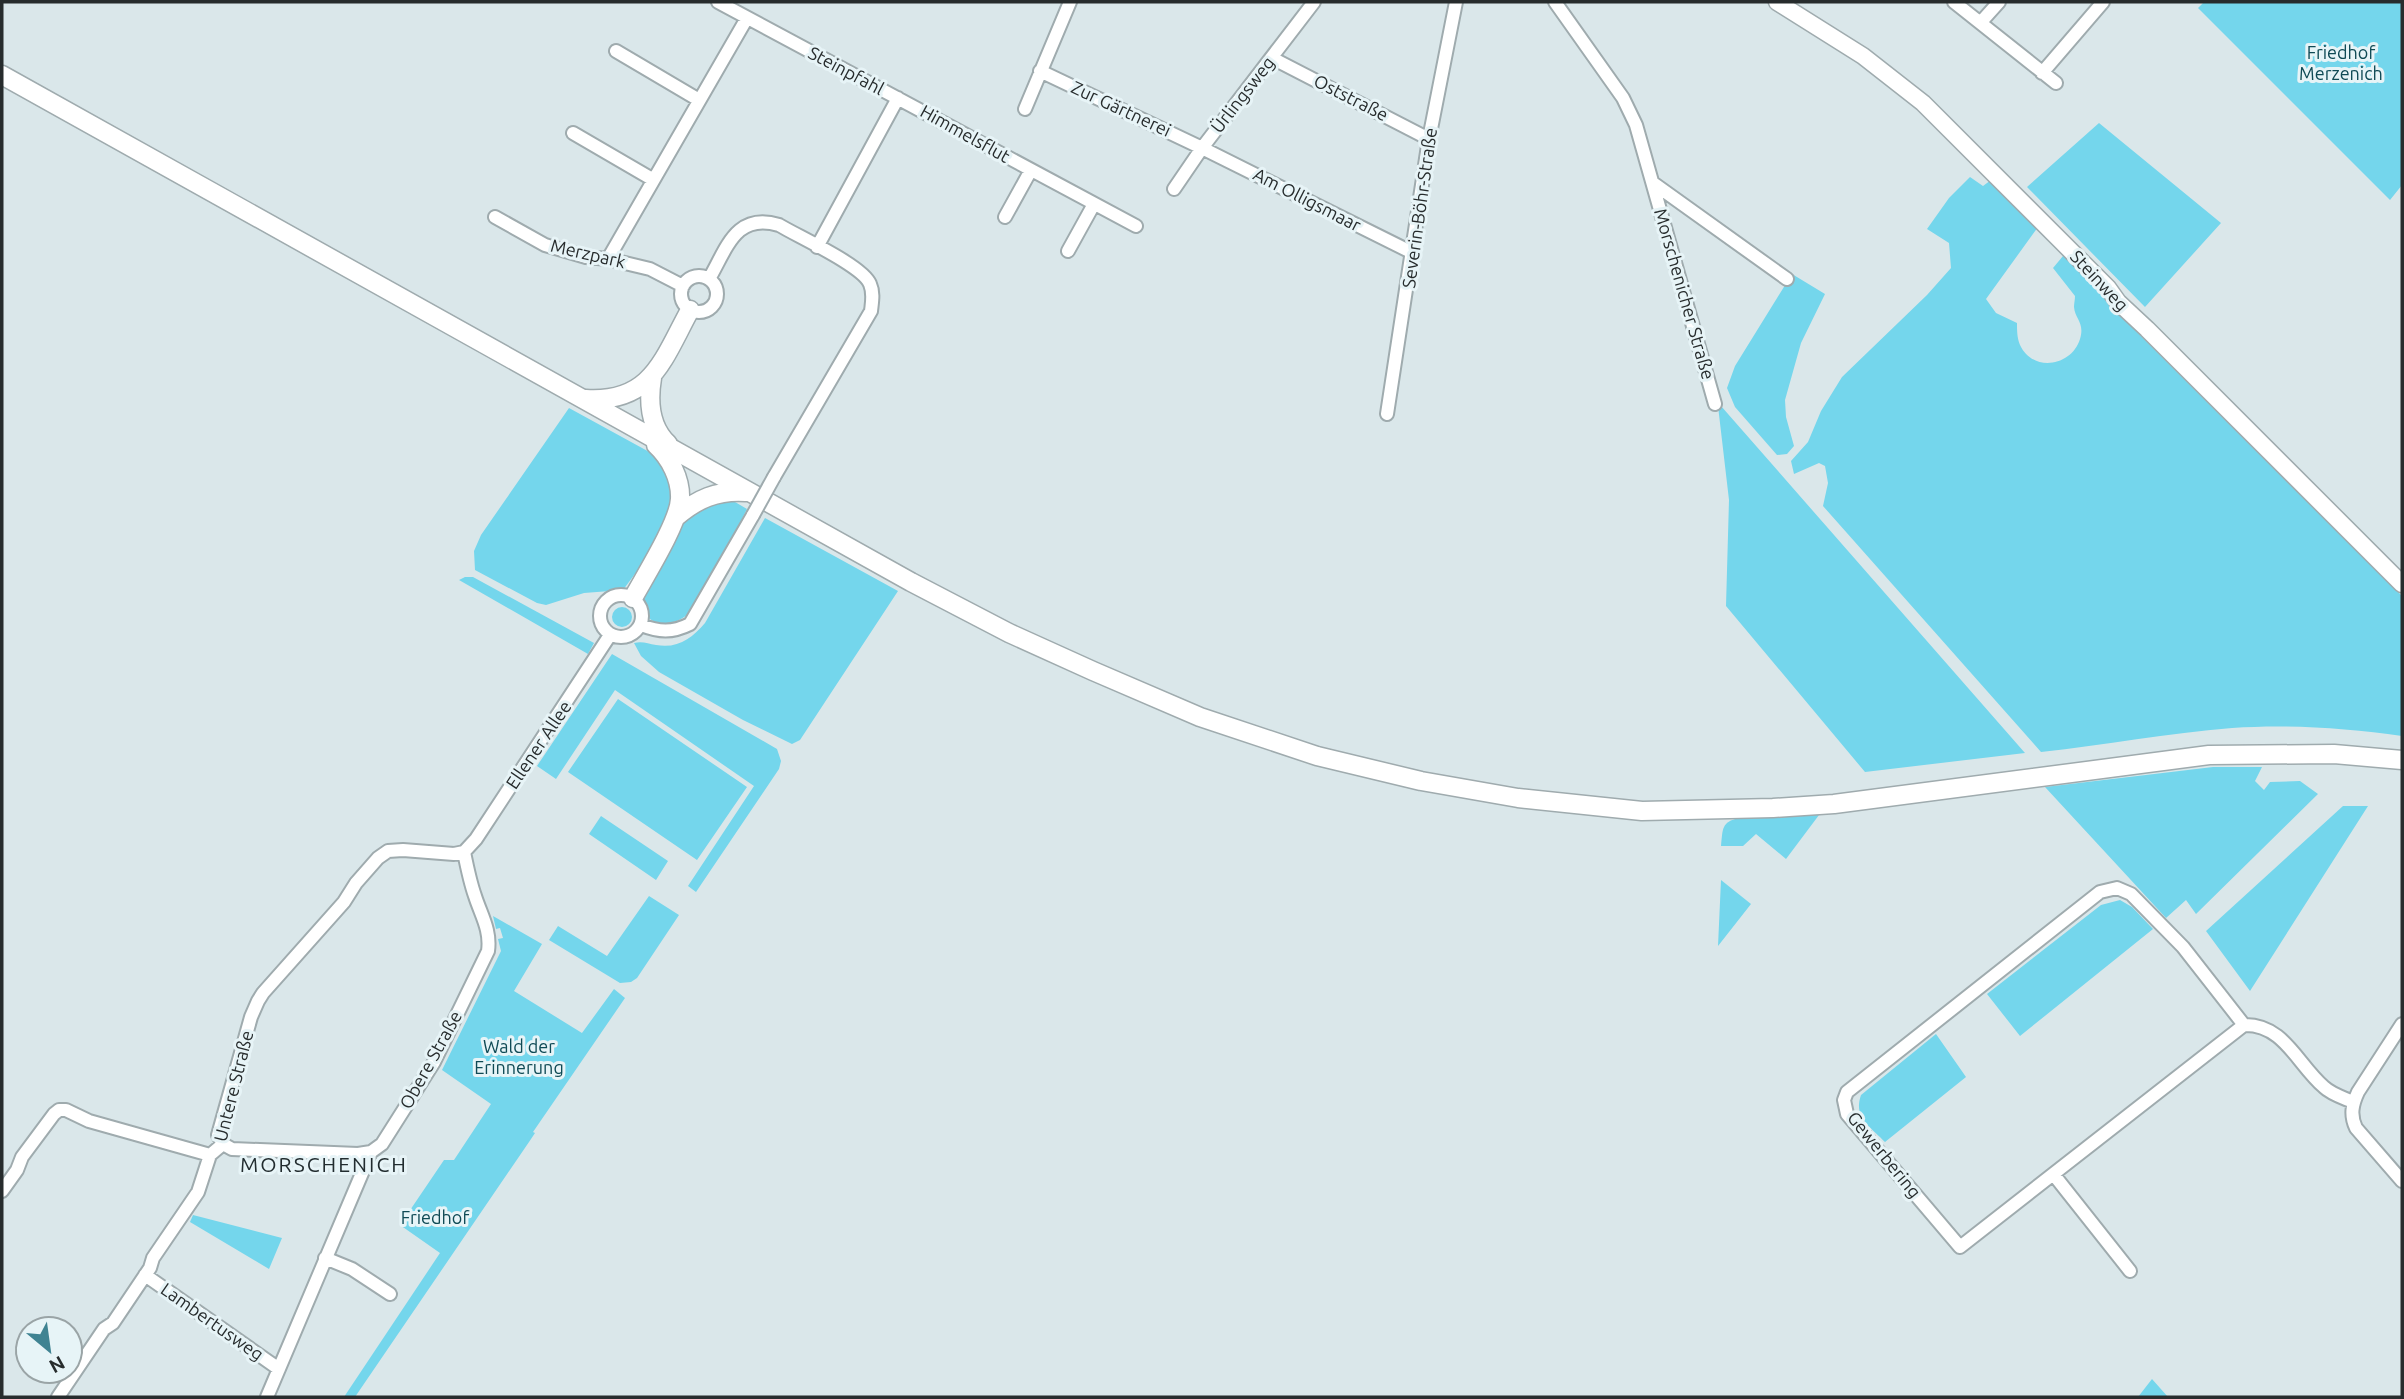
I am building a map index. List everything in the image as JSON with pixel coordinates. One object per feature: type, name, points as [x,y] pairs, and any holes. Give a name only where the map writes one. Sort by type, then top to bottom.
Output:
[{"type":"main road","points":[[2,75],[676,452],[1009,633],[1200,716],[1317,756],[1421,781],[1518,798],[1642,811],[1834,804],[2209,755],[2334,754],[2402,760]]},
{"type":"main road","points":[[676,452],[655,427],[649,395],[652,378],[690,310]]},
{"type":"main road","points":[[583,399],[621,397],[637,390],[652,378]]},
{"type":"main road","points":[[633,598],[676,517],[680,501],[673,467],[663,451],[649,437]]},
{"type":"main road","points":[[676,517],[703,497],[734,491],[751,493]]},
{"type":"street","name":"Steinpfahl","points":[[718,2],[898,98],[817,247]]},
{"type":"street","points":[[1025,109],[1070,2]]},
{"type":"street","name":"Ürlingsweg","points":[[1174,189],[1202,148],[1314,2]]},
{"type":"street","name":"Severin-Böhr-Straße","points":[[1387,414],[1429,139],[1456,2]]},
{"type":"street","name":"Morschenicher Straße","points":[[1555,2],[1630,111],[1715,404]]},
{"type":"street","name":"Steinweg","points":[[1777,2],[1863,56],[1923,103],[2108,288],[2123,307],[2402,584]]},
{"type":"street","points":[[1954,2],[2056,83]]},
{"type":"street","points":[[1981,22],[1998,2]]},
{"type":"street","points":[[2042,73],[2103,2]]},
{"type":"street","points":[[608,259],[747,18]]},
{"type":"street","points":[[615,51],[699,100]]},
{"type":"street","name":"Oststraße","points":[[1272,58],[1429,139]]},
{"type":"street","name":"Zur Gärtnerei","points":[[1041,71],[1202,148]]},
{"type":"street","name":"Himmelsflut","points":[[898,98],[1136,226]]},
{"type":"street","points":[[573,134],[652,179]]},
{"type":"street","name":"Am Olligsmaar","points":[[1202,148],[1412,253]]},
{"type":"street","name":"Himmelsflut","points":[[1005,217],[1031,170]]},
{"type":"street","name":"Morschenicher Straße","points":[[1653,183],[1787,279]]},
{"type":"street","points":[[1068,251],[1094,204]]},
{"type":"street","name":"Merzpark","points":[[495,217],[545,245],[586,257],[650,269],[683,286]]},
{"type":"street","points":[[640,625],[660,632],[676,631],[690,624],[871,311],[873,294],[865,275],[779,225],[766,221],[746,224],[737,231],[709,279]]},
{"type":"street","points":[[698,276],[709,279],[717,292],[715,303],[707,311],[690,310],[682,302],[683,286],[698,276]]},
{"type":"street","points":[[616,595],[633,598],[642,610],[640,625],[627,637],[610,635],[600,622],[602,605],[616,595]]},
{"type":"street","name":"Ellener Allee","points":[[464,852],[490,818],[610,635]]},
{"type":"street","name":"Untere Straße","points":[[58,1397],[145,1275],[153,1258],[198,1192],[210,1154],[223,1144],[218,1135],[251,1017],[263,993],[344,902],[356,883],[378,858],[388,851],[454,854],[464,852]]},
{"type":"street","name":"Obere Straße","points":[[267,1397],[371,1152],[382,1143],[434,1062],[488,951],[489,940],[483,914],[476,899],[464,852]]},
{"type":"street","name":"Gewerbering","points":[[2117,888],[2131,894],[2183,947],[2244,1025],[1960,1247],[1847,1114],[1844,1100],[1847,1092],[2100,892],[2117,888]]},
{"type":"street","points":[[2402,1024],[2358,1092],[2352,1118],[2356,1128],[2402,1181]]},
{"type":"street","points":[[2244,1025],[2263,1026],[2279,1037],[2325,1089],[2354,1102]]},
{"type":"street","points":[[4,1183],[17,1170],[22,1157],[59,1110],[66,1110],[89,1121],[210,1154]]},
{"type":"street","points":[[223,1144],[232,1149],[358,1154],[371,1152]]},
{"type":"street","points":[[2054,1175],[2130,1271]]},
{"type":"street","points":[[325,1258],[352,1269],[390,1294]]},
{"type":"street","name":"Lambertusweg","points":[[145,1275],[279,1370]]},
{"type":"green space","name":"Friedhof Merzenich","points":[[2204,2],[2402,2],[2402,185],[2390,200],[2198,8]]},
{"type":"green space","points":[[2099,123],[2221,223],[2145,307],[2027,187]]},
{"type":"green space","points":[[1970,177],[1983,186],[1991,180],[2038,227],[1986,299],[1996,313],[2017,323],[2019,342],[2026,354],[2034,360],[2052,363],[2069,355],[2080,339],[2081,325],[2074,307],[2075,296],[2053,268],[2063,256],[2067,256],[2116,311],[2402,596],[2402,736],[2317,727],[2274,726],[2184,733],[2041,752],[1823,506],[1828,483],[1825,466],[1819,463],[1794,474],[1791,461],[1808,442],[1821,411],[1842,377],[1927,295],[1951,268],[1949,243],[1927,229],[1949,198]]},
{"type":"green space","points":[[1792,274],[1825,294],[1801,343],[1785,400],[1786,417],[1794,446],[1787,454],[1777,455],[1735,407],[1727,388],[1735,366]]},
{"type":"green space","points":[[1718,406],[1721,406],[2025,753],[1865,772],[1726,606],[1729,500]]},
{"type":"green space","points":[[569,408],[653,454],[668,473],[672,495],[664,525],[646,559],[623,590],[584,593],[546,605],[537,603],[475,570],[474,551],[481,535]]},
{"type":"green space","points":[[724,502],[735,502],[747,509],[726,551],[689,613],[674,622],[658,623],[652,620],[644,608],[646,591],[678,530],[697,510]]},
{"type":"green space","points":[[765,518],[898,591],[800,740],[792,744],[743,720],[659,672],[641,656],[634,643],[664,646],[678,644],[695,633],[705,623]]},
{"type":"green space","points":[[473,577],[594,643],[588,654],[459,580]]},
{"type":"green space","points":[[622,607],[629,610],[632,617],[629,624],[622,627],[615,624],[612,617],[615,610]]},
{"type":"green space","points":[[612,654],[777,749],[781,761],[779,769],[696,892],[688,886],[754,786],[615,690],[556,779],[537,766]]},
{"type":"green space","points":[[618,699],[747,787],[697,860],[568,772]]},
{"type":"green space","points":[[2213,767],[2262,767],[2255,781],[2264,790],[2270,782],[2300,781],[2318,794],[2196,914],[2186,900],[2166,918],[2045,787]]},
{"type":"green space","points":[[2343,806],[2368,806],[2250,991],[2206,931]]},
{"type":"green space","points":[[1819,815],[1786,859],[1756,834],[1743,846],[1721,846],[1724,827],[1739,818]]},
{"type":"green space","points":[[601,816],[668,861],[656,880],[589,834]]},
{"type":"green space","points":[[1721,880],[1751,904],[1718,946]]},
{"type":"green space","points":[[649,896],[679,915],[637,978],[631,982],[620,983],[549,940],[558,926],[607,956]]},
{"type":"green space","points":[[2120,900],[2132,907],[2153,929],[2020,1036],[1987,994],[2101,905]]},
{"type":"green space","points":[[493,916],[542,944],[514,991],[582,1033],[614,989],[625,998],[355,1397],[344,1397],[440,1253],[400,1225],[444,1160],[454,1160],[491,1104],[442,1070],[501,951],[498,939],[503,938],[500,928],[496,929]]},
{"type":"green space","points":[[1936,1034],[1966,1077],[1885,1142],[1861,1116],[1861,1095]]},
{"type":"green space","points":[[193,1215],[282,1238],[269,1269],[190,1222]]},
{"type":"green space","points":[[2152,1379],[2168,1397],[2138,1397]]},
{"type":"district","name":"MORSCHENICH","points":[[324,1165]]},
{"type":"park label","name":"Wald der Erinnerung","points":[[519,1057]]},
{"type":"park label","name":"Friedhof","points":[[435,1218]]}]
